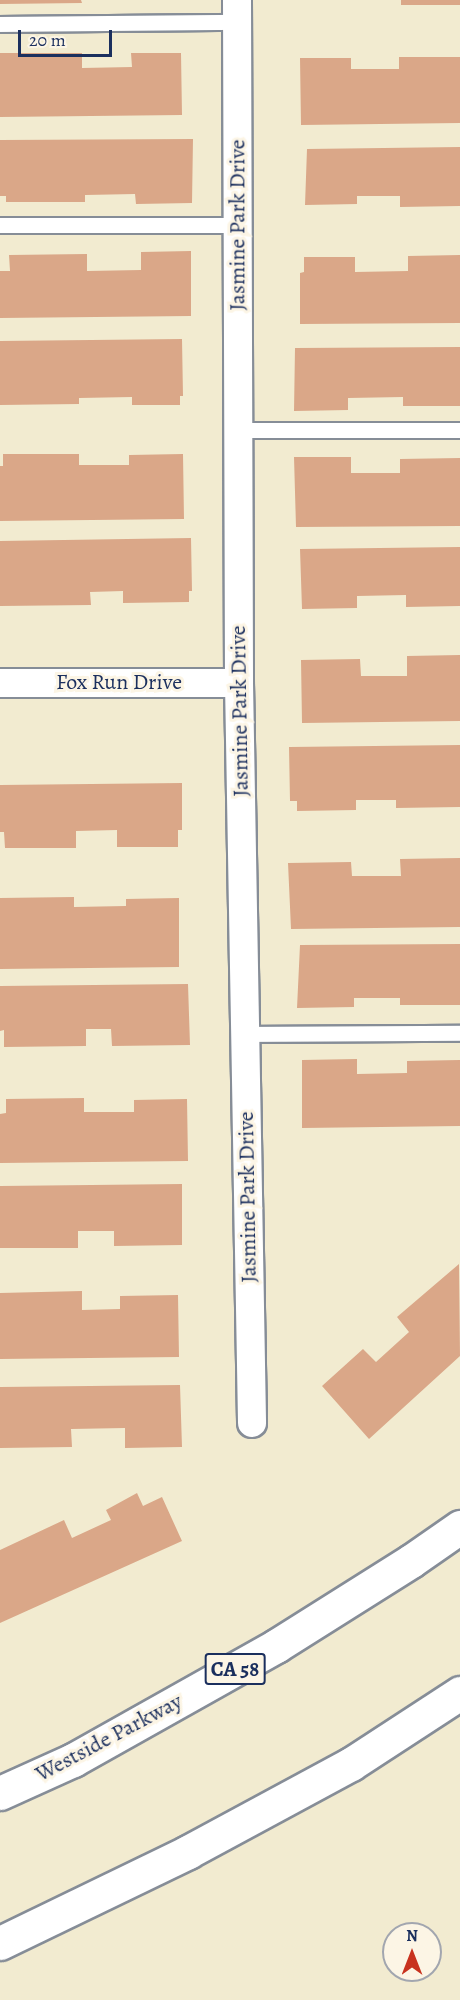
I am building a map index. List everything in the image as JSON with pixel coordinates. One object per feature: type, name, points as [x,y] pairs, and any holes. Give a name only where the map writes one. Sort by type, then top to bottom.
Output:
[{"type":"highway","name":"Westside Parkway","points":[[0,1793],[73,1760],[276,1646],[411,1561],[460,1527]]},
{"type":"highway","points":[[0,1943],[188,1852],[351,1764],[460,1693]]},
{"type":"street","name":"Jasmine Park Drive","points":[[238,11],[239,684],[252,1423]]},
{"type":"street","name":"Fox Run Drive","points":[[0,683],[239,684]]},
{"type":"lane","points":[[0,24],[238,11]]},
{"type":"lane","points":[[0,225],[238,225]]},
{"type":"lane","points":[[238,430],[460,430]]},
{"type":"lane","points":[[245,1034],[460,1033]]},
{"type":"building","points":[[0,0],[81,0],[82,3],[0,4]]},
{"type":"building","points":[[401,0],[460,0],[460,5],[401,5]]},
{"type":"building","points":[[0,53],[82,53],[82,68],[132,67],[131,53],[181,53],[182,115],[0,117]]},
{"type":"building","points":[[399,57],[460,57],[460,123],[301,125],[300,58],[351,58],[351,69],[399,69]]},
{"type":"building","points":[[193,139],[192,203],[136,204],[135,194],[85,195],[85,202],[6,202],[6,196],[0,196],[0,140]]},
{"type":"building","points":[[460,147],[460,206],[400,207],[400,196],[357,196],[357,204],[305,205],[307,149]]},
{"type":"building","points":[[191,251],[191,316],[0,318],[0,271],[10,271],[9,255],[87,254],[87,271],[141,270],[141,252]]},
{"type":"building","points":[[460,255],[460,323],[300,324],[300,273],[304,272],[304,257],[355,257],[355,272],[408,271],[408,256]]},
{"type":"building","points":[[182,339],[183,396],[180,396],[180,405],[132,405],[132,397],[79,398],[79,404],[0,405],[0,341]]},
{"type":"building","points":[[460,347],[460,406],[403,406],[403,397],[348,398],[348,410],[294,411],[295,348]]},
{"type":"building","points":[[3,454],[79,454],[79,465],[129,465],[129,455],[183,454],[184,519],[0,521],[0,466],[3,466]]},
{"type":"building","points":[[294,457],[351,457],[351,473],[400,473],[400,459],[460,458],[460,526],[296,527]]},
{"type":"building","points":[[191,538],[192,591],[189,591],[189,602],[123,603],[123,591],[90,592],[91,605],[0,606],[0,541]]},
{"type":"building","points":[[460,547],[460,606],[406,607],[406,595],[357,596],[357,608],[302,609],[300,549]]},
{"type":"building","points":[[460,655],[460,721],[302,723],[301,660],[360,659],[361,676],[407,676],[407,656]]},
{"type":"building","points":[[460,745],[460,807],[396,808],[396,800],[356,800],[356,810],[297,811],[297,801],[290,801],[289,747]]},
{"type":"building","points":[[182,783],[182,830],[178,830],[178,847],[117,847],[117,830],[76,831],[76,848],[5,848],[4,832],[0,832],[0,785]]},
{"type":"building","points":[[460,858],[460,927],[291,929],[288,863],[351,862],[352,876],[401,876],[400,859]]},
{"type":"building","points":[[74,897],[74,907],[126,906],[126,899],[179,898],[179,967],[0,969],[0,898]]},
{"type":"building","points":[[460,944],[460,1005],[400,1005],[400,998],[354,998],[354,1007],[297,1008],[300,945]]},
{"type":"building","points":[[188,984],[190,1045],[112,1046],[111,1029],[86,1029],[86,1046],[4,1047],[4,1030],[0,1031],[0,986]]},
{"type":"building","points":[[357,1059],[357,1074],[407,1073],[407,1061],[460,1060],[460,1126],[302,1128],[302,1060]]},
{"type":"building","points":[[84,1098],[84,1112],[134,1112],[134,1100],[187,1099],[188,1161],[0,1163],[0,1114],[6,1113],[6,1099]]},
{"type":"building","points":[[182,1184],[182,1245],[114,1246],[114,1231],[78,1231],[78,1248],[0,1248],[0,1186]]},
{"type":"building","points":[[459,1264],[460,1356],[369,1439],[322,1386],[363,1349],[376,1362],[409,1332],[397,1317]]},
{"type":"building","points":[[82,1291],[82,1310],[120,1309],[120,1296],[178,1295],[179,1357],[0,1359],[0,1293]]},
{"type":"building","points":[[180,1385],[182,1447],[125,1448],[125,1428],[71,1429],[72,1447],[0,1448],[0,1387]]},
{"type":"building","points":[[137,1493],[143,1506],[162,1497],[182,1541],[0,1623],[0,1550],[64,1520],[72,1538],[111,1520],[106,1510]]}]
